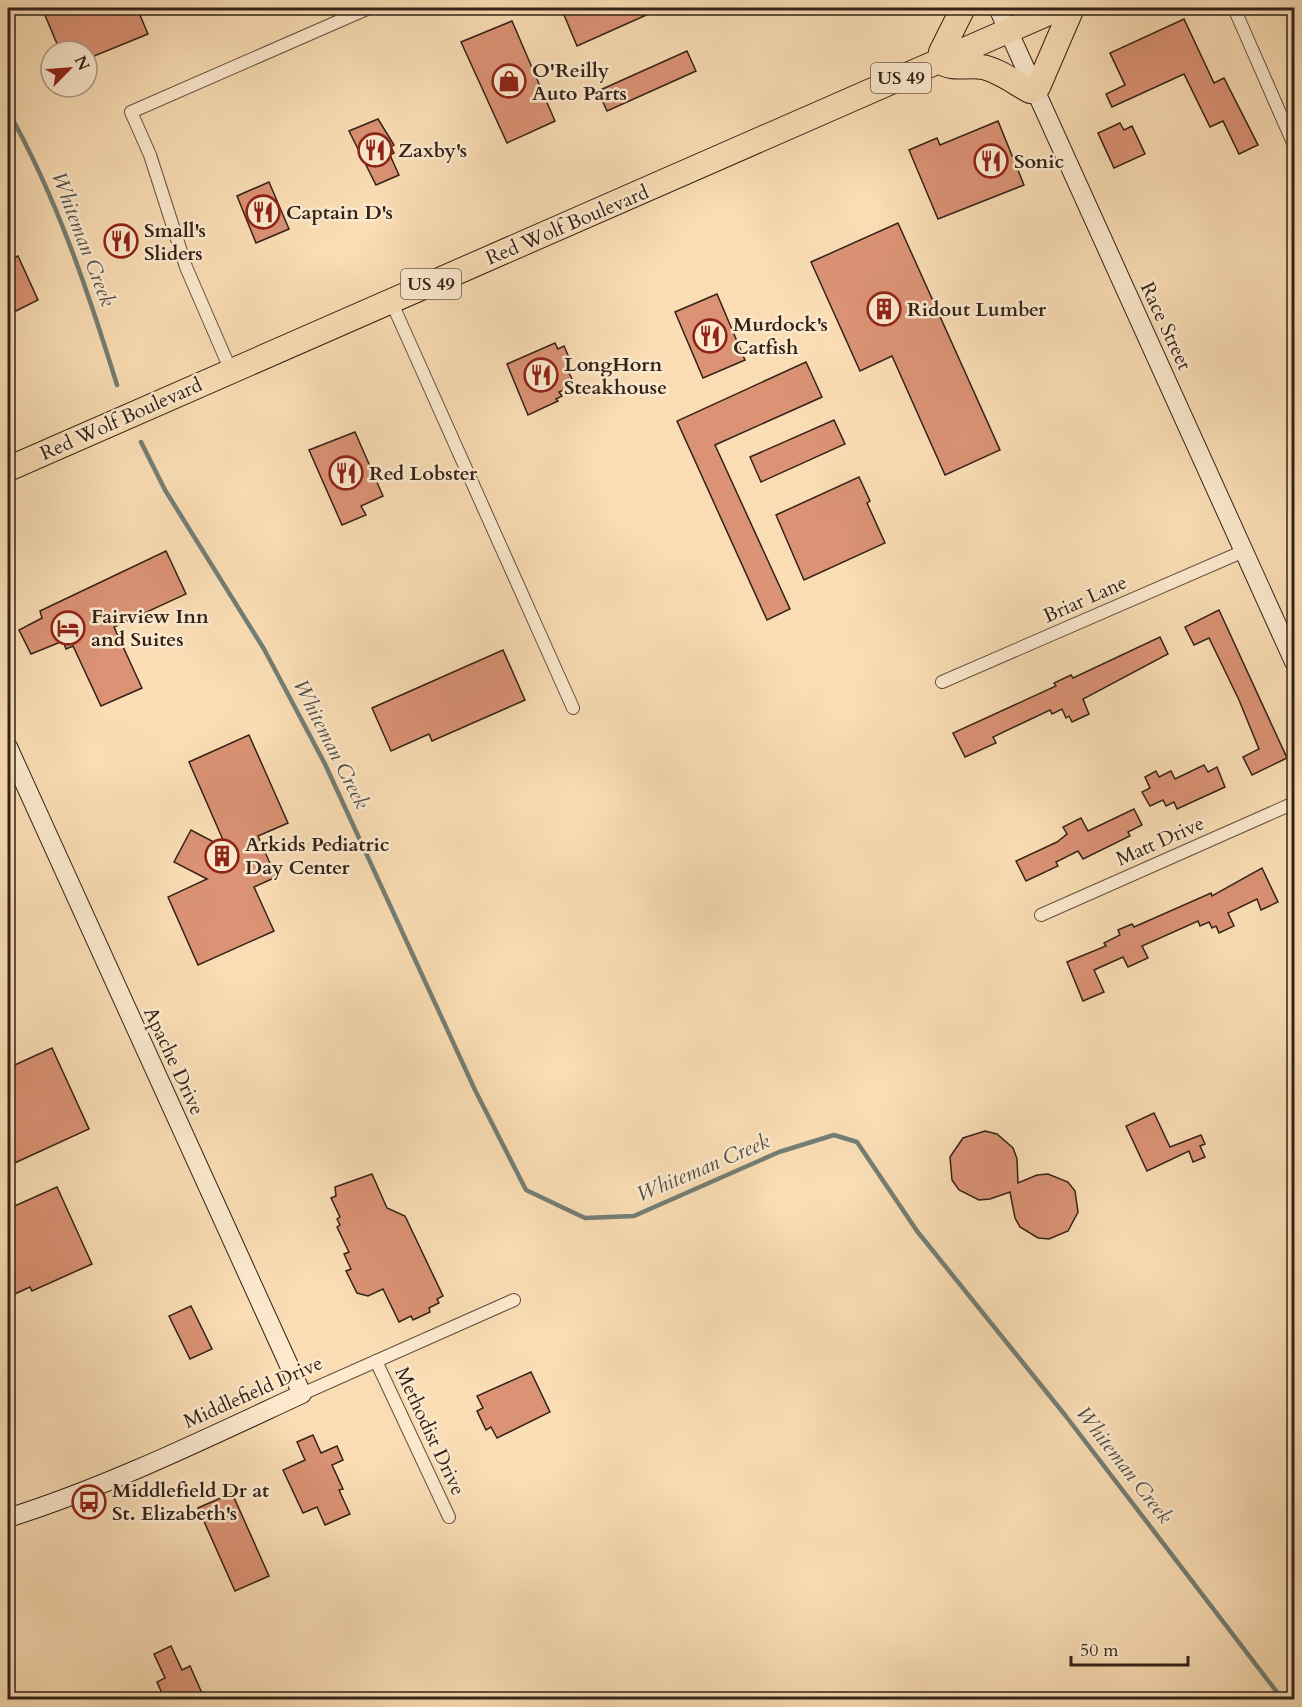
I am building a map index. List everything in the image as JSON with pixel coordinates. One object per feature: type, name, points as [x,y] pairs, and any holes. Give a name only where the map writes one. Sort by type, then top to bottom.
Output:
[{"type":"highway","points":[[963,8],[941,52],[940,61],[945,66],[981,66],[994,70],[1030,91],[1038,87],[1072,8]]},
{"type":"highway","name":"Red Wolf Boulevard","points":[[8,469],[1060,8]]},
{"type":"street","points":[[231,371],[186,267],[150,155],[131,112],[369,8]]},
{"type":"street","name":"Race Street","points":[[998,8],[1294,662]]},
{"type":"street","points":[[1234,8],[1294,145]]},
{"type":"street","points":[[391,301],[573,708]]},
{"type":"street","name":"Briar Lane","points":[[942,682],[1244,551]]},
{"type":"street","name":"Apache Drive","points":[[8,747],[302,1394]]},
{"type":"street","name":"Matt Drive","points":[[1041,915],[1294,803]]},
{"type":"street","name":"Middlefield Drive","points":[[8,1518],[117,1479],[514,1300]]},
{"type":"street","name":"Methodist Drive","points":[[376,1362],[448,1517]]},
{"type":"building","points":[[42,8],[137,8],[148,34],[99,54],[99,39],[55,39]]},
{"type":"building","points":[[569,8],[662,8],[577,46],[562,10]]},
{"type":"building","points":[[1184,19],[1214,83],[1224,78],[1258,145],[1239,154],[1223,121],[1210,127],[1184,74],[1112,107],[1106,94],[1125,85],[1110,53]]},
{"type":"building","name":"O'Reilly Auto Parts","points":[[512,21],[555,121],[507,143],[461,42]]},
{"type":"building","points":[[687,51],[696,71],[607,111],[598,91]]},
{"type":"building","name":"Zaxby's","points":[[378,119],[394,145],[391,147],[394,153],[390,155],[399,175],[376,185],[349,131]]},
{"type":"building","points":[[998,121],[1024,185],[938,219],[909,150],[937,138],[940,145]]},
{"type":"building","points":[[1120,123],[1124,130],[1132,126],[1145,154],[1114,168],[1098,133]]},
{"type":"building","name":"Captain D's","points":[[269,182],[289,229],[256,243],[237,196]]},
{"type":"building","name":"Ridout Lumber","points":[[898,223],[1000,450],[945,475],[892,356],[860,371],[811,262]]},
{"type":"building","points":[[18,256],[38,300],[8,315],[8,260]]},
{"type":"building","name":"Murdock's Catfish","points":[[717,294],[745,360],[703,378],[675,312]]},
{"type":"building","name":"LongHorn Steakhouse","points":[[555,343],[558,349],[564,346],[571,362],[565,365],[575,385],[559,392],[562,396],[556,399],[558,401],[528,415],[507,364]]},
{"type":"building","points":[[806,362],[822,397],[715,445],[790,609],[767,620],[677,421]]},
{"type":"building","points":[[834,420],[845,444],[761,482],[750,457]]},
{"type":"building","name":"Red Lobster","points":[[355,432],[383,496],[361,506],[366,515],[342,525],[309,450]]},
{"type":"building","points":[[859,477],[870,501],[867,503],[885,543],[804,580],[776,515]]},
{"type":"building","name":"Fairview Inn and Suites","points":[[166,551],[186,594],[114,627],[142,688],[101,706],[73,646],[66,649],[63,641],[31,654],[19,630],[42,618],[40,611]]},
{"type":"building","points":[[1219,610],[1287,758],[1252,775],[1243,757],[1259,749],[1239,700],[1209,638],[1194,645],[1185,627]]},
{"type":"building","points":[[1160,637],[1168,654],[1083,699],[1089,714],[1072,722],[1069,716],[1066,718],[1062,709],[1052,714],[1050,710],[993,737],[996,743],[965,757],[953,733],[1056,686],[1054,683],[1071,675],[1073,678]]},
{"type":"building","points":[[503,650],[525,700],[432,741],[429,734],[391,751],[372,708]]},
{"type":"building","name":"Arkids Pediatric Day Center","points":[[249,735],[288,823],[258,836],[276,877],[254,887],[274,931],[198,965],[168,897],[207,879],[174,862],[191,830],[227,849],[189,762]]},
{"type":"building","points":[[1204,765],[1208,772],[1217,767],[1225,787],[1177,809],[1174,802],[1166,806],[1163,800],[1150,806],[1142,792],[1150,788],[1145,777],[1156,771],[1159,777],[1171,771],[1175,779]]},
{"type":"building","points":[[1134,809],[1142,825],[1128,832],[1130,836],[1083,859],[1078,851],[1056,862],[1058,866],[1026,881],[1016,861],[1057,842],[1067,834],[1063,827],[1081,818],[1088,831]]},
{"type":"building","points":[[1262,868],[1278,902],[1261,910],[1257,899],[1228,913],[1234,926],[1219,933],[1216,926],[1212,928],[1209,922],[1200,926],[1198,921],[1142,946],[1148,958],[1128,967],[1123,957],[1094,970],[1104,992],[1083,1001],[1067,962],[1106,946],[1104,943],[1120,935],[1118,930],[1132,924],[1134,927],[1211,893],[1212,896]]},
{"type":"building","points":[[52,1048],[89,1129],[8,1166],[8,1068]]},
{"type":"building","points":[[1154,1113],[1170,1147],[1201,1135],[1205,1144],[1200,1146],[1205,1157],[1193,1162],[1189,1151],[1147,1171],[1126,1126]]},
{"type":"building","points":[[985,1131],[997,1134],[1013,1148],[1017,1159],[1018,1183],[1037,1175],[1048,1174],[1068,1182],[1075,1191],[1078,1212],[1068,1231],[1049,1239],[1038,1238],[1020,1227],[1015,1218],[1010,1192],[979,1200],[959,1190],[952,1180],[950,1157],[963,1138]]},
{"type":"building","points":[[372,1174],[387,1208],[405,1216],[443,1296],[437,1299],[439,1303],[429,1308],[430,1312],[413,1320],[411,1316],[399,1322],[383,1289],[368,1296],[357,1293],[346,1271],[351,1269],[344,1254],[349,1252],[337,1227],[340,1225],[337,1219],[340,1217],[331,1198],[336,1196],[335,1187]]},
{"type":"building","points":[[57,1187],[92,1264],[32,1291],[30,1287],[8,1297],[8,1209]]},
{"type":"building","points":[[191,1306],[212,1349],[190,1359],[169,1316]]},
{"type":"building","points":[[531,1372],[550,1412],[497,1438],[491,1427],[486,1430],[477,1411],[483,1408],[477,1396]]},
{"type":"building","points":[[313,1435],[321,1453],[337,1446],[343,1460],[332,1465],[343,1489],[339,1490],[350,1514],[325,1525],[317,1507],[303,1513],[283,1470],[305,1460],[297,1442]]},
{"type":"building","points":[[232,1493],[269,1576],[235,1591],[198,1508]]},
{"type":"building","points":[[171,1646],[182,1670],[190,1666],[205,1700],[165,1700],[157,1682],[165,1678],[154,1654]]},
{"type":"waterway","name":"Whiteman Creek","points":[[8,111],[41,176],[70,245],[117,385]]},
{"type":"waterway","name":"Whiteman Creek","points":[[141,442],[165,490],[264,649],[325,764],[475,1090],[526,1190],[585,1218],[634,1216],[779,1152],[834,1135],[857,1142],[917,1231],[1065,1415],[1283,1700]]},
{"type":"place","name":"O'Reilly Auto Parts","points":[[509,81]]},
{"type":"place","name":"Zaxby's","points":[[375,150]]},
{"type":"place","name":"Sonic","points":[[991,161]]},
{"type":"place","name":"Captain D's","points":[[263,212]]},
{"type":"place","name":"Small's Sliders","points":[[121,241]]},
{"type":"place","name":"Ridout Lumber","points":[[884,309]]},
{"type":"place","name":"Murdock's Catfish","points":[[710,336]]},
{"type":"place","name":"LongHorn Steakhouse","points":[[541,375]]},
{"type":"place","name":"Red Lobster","points":[[346,473]]},
{"type":"place","name":"Fairview Inn and Suites","points":[[68,628]]},
{"type":"place","name":"Arkids Pediatric Day Center","points":[[222,856]]},
{"type":"place","name":"Middlefield Dr at St. Elizabeth's","points":[[89,1502]]}]
